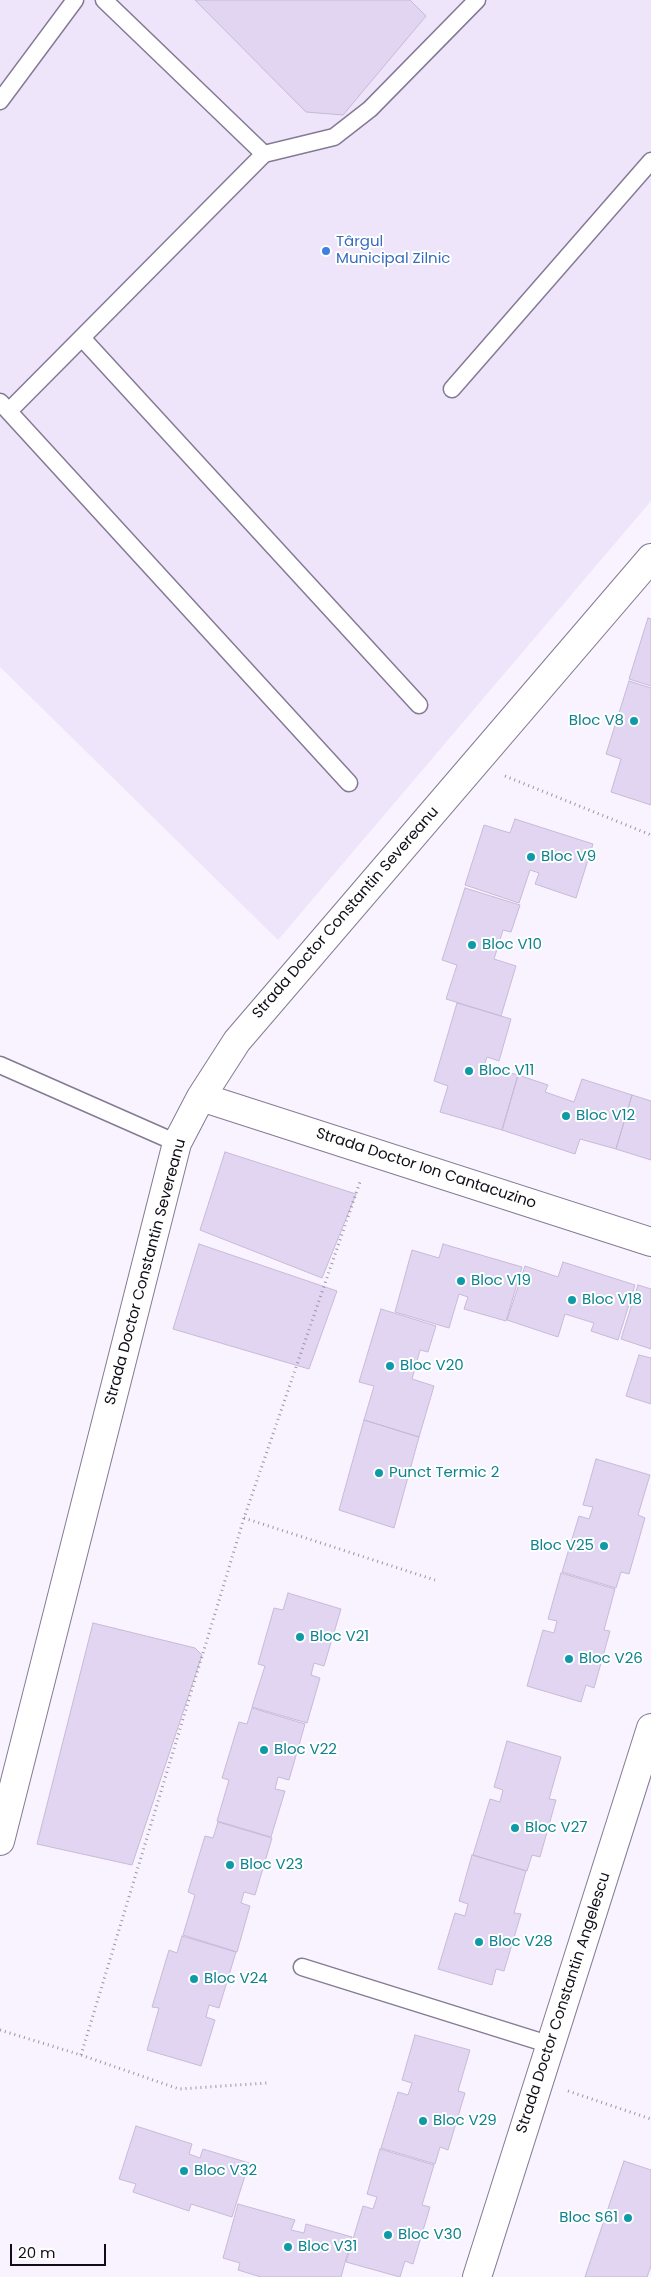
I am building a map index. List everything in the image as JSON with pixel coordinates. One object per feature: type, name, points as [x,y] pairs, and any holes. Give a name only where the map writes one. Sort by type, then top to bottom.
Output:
[{"type":"street","name":"Strada Doctor Constantin Severeanu","points":[[0,1841],[177,1143],[201,1097],[237,1040],[651,558]]},
{"type":"street","name":"Strada Doctor Ion Cantacuzino","points":[[201,1097],[371,1150],[651,1242]]},
{"type":"street","name":"Strada Doctor Constantin Angelescu","points":[[477,2277],[651,1728]]},
{"type":"lane","points":[[0,101],[75,0]]},
{"type":"lane","points":[[104,0],[264,154]]},
{"type":"lane","points":[[349,783],[4,407],[82,338],[264,154],[334,137],[370,109],[477,0]]},
{"type":"lane","points":[[452,389],[651,161]]},
{"type":"lane","points":[[82,338],[419,705]]},
{"type":"lane","points":[[0,1065],[177,1143]]},
{"type":"lane","points":[[302,1967],[550,2045]]},
{"type":"path","points":[[474,764],[651,835]]},
{"type":"path","points":[[80,2055],[244,1518],[371,1150]]},
{"type":"path","points":[[244,1518],[435,1580]]},
{"type":"path","points":[[0,2030],[179,2089],[267,2083]]},
{"type":"path","points":[[539,2082],[651,2119]]},
{"type":"shaded area","name":"Târgul Municipal Zilnic","points":[[0,0],[651,0],[651,501],[278,940],[0,667]]},
{"type":"building","points":[[195,0],[410,0],[426,16],[343,115],[306,112]]},
{"type":"building","points":[[648,618],[651,619],[651,686],[629,679]]},
{"type":"building","name":"Bloc V8","points":[[629,681],[651,688],[651,805],[611,792],[621,759],[606,754]]},
{"type":"building","name":"Bloc V9","points":[[515,819],[593,844],[576,898],[535,884],[539,873],[530,870],[519,903],[465,885],[484,825],[510,833]]},
{"type":"building","name":"Bloc V10","points":[[465,888],[520,905],[511,932],[503,930],[494,959],[516,966],[501,1016],[446,999],[457,965],[442,960]]},
{"type":"building","name":"Bloc V11","points":[[457,1003],[511,1019],[499,1061],[487,1057],[484,1066],[518,1075],[502,1130],[440,1112],[448,1086],[434,1081]]},
{"type":"building","name":"Bloc V12","points":[[518,1075],[548,1085],[545,1092],[574,1102],[582,1079],[632,1095],[616,1149],[580,1139],[575,1154],[502,1130]]},
{"type":"building","points":[[632,1095],[651,1101],[651,1160],[616,1149]]},
{"type":"building","points":[[225,1152],[356,1194],[322,1278],[200,1230]]},
{"type":"building","points":[[199,1244],[337,1291],[309,1369],[173,1329]]},
{"type":"building","name":"Bloc V19","points":[[443,1244],[522,1267],[506,1321],[464,1309],[468,1297],[459,1294],[449,1328],[395,1312],[412,1250],[439,1258]]},
{"type":"building","name":"Bloc V18","points":[[563,1262],[635,1285],[618,1340],[591,1331],[594,1323],[565,1314],[558,1337],[507,1320],[525,1266],[558,1277]]},
{"type":"building","points":[[638,1285],[651,1289],[651,1349],[621,1339]]},
{"type":"building","name":"Bloc V20","points":[[381,1309],[436,1326],[428,1352],[420,1350],[412,1379],[434,1386],[419,1437],[364,1420],[374,1386],[359,1382]]},
{"type":"building","points":[[639,1355],[651,1358],[651,1404],[626,1396]]},
{"type":"building","name":"Punct Termic 2","points":[[364,1420],[419,1437],[394,1528],[339,1510]]},
{"type":"building","name":"Bloc V25","points":[[596,1459],[650,1475],[638,1515],[645,1518],[629,1574],[621,1572],[616,1588],[562,1572],[579,1516],[589,1519],[593,1507],[583,1505]]},
{"type":"building","name":"Bloc V26","points":[[561,1573],[615,1589],[604,1630],[610,1631],[594,1688],[586,1685],[581,1702],[527,1686],[543,1630],[554,1633],[557,1621],[548,1619]]},
{"type":"building","name":"Bloc V21","points":[[288,1593],[341,1609],[324,1666],[314,1663],[311,1675],[320,1678],[307,1723],[252,1707],[265,1666],[258,1664],[274,1608],[283,1610]]},
{"type":"building","points":[[93,1623],[195,1648],[202,1655],[132,1865],[37,1844]]},
{"type":"building","name":"Bloc V22","points":[[252,1708],[305,1724],[289,1780],[278,1777],[275,1789],[285,1791],[271,1837],[217,1821],[229,1780],[222,1778],[239,1722],[247,1724]]},
{"type":"building","name":"Bloc V27","points":[[507,1741],[561,1757],[549,1799],[556,1800],[540,1857],[532,1855],[527,1871],[473,1855],[490,1799],[500,1802],[503,1790],[494,1787]]},
{"type":"building","name":"Bloc V23","points":[[218,1822],[272,1838],[255,1895],[244,1892],[241,1903],[250,1906],[237,1952],[183,1935],[195,1895],[188,1892],[205,1836],[213,1838]]},
{"type":"building","name":"Bloc V28","points":[[472,1855],[526,1871],[514,1913],[521,1914],[504,1971],[496,1969],[492,1985],[438,1969],[455,1913],[465,1916],[468,1904],[459,1901]]},
{"type":"building","name":"Bloc V24","points":[[182,1936],[236,1952],[219,2008],[209,2005],[206,2017],[215,2020],[201,2066],[147,2050],[159,2008],[152,2007],[169,1950],[177,1953]]},
{"type":"building","name":"Bloc V29","points":[[415,2035],[470,2050],[458,2091],[465,2093],[448,2150],[440,2147],[435,2164],[381,2148],[398,2092],[408,2095],[412,2083],[402,2080]]},
{"type":"building","name":"Bloc V32","points":[[136,2126],[192,2144],[189,2154],[200,2158],[203,2149],[249,2163],[232,2217],[191,2204],[189,2211],[133,2192],[136,2184],[119,2179]]},
{"type":"building","name":"Bloc V30","points":[[380,2149],[434,2165],[422,2205],[430,2207],[413,2264],[405,2261],[400,2277],[346,2262],[363,2206],[373,2209],[377,2197],[367,2194]]},
{"type":"building","name":"Bloc S61","points":[[624,2161],[651,2170],[651,2266],[647,2277],[585,2277]]},
{"type":"building","name":"Bloc V31","points":[[238,2204],[295,2220],[291,2230],[304,2233],[306,2224],[352,2237],[341,2277],[261,2277],[238,2270],[240,2263],[223,2258]]},
{"type":"place","name":"Târgul Municipal Zilnic","points":[[326,251]]},
{"type":"place","name":"Bloc V8","points":[[634,721]]},
{"type":"place","name":"Bloc V9","points":[[531,857]]},
{"type":"place","name":"Bloc V10","points":[[472,945]]},
{"type":"place","name":"Bloc V11","points":[[469,1071]]},
{"type":"place","name":"Bloc V12","points":[[566,1116]]},
{"type":"place","name":"Bloc V19","points":[[461,1281]]},
{"type":"place","name":"Bloc V18","points":[[572,1300]]},
{"type":"place","name":"Bloc V20","points":[[390,1366]]},
{"type":"place","name":"Punct Termic 2","points":[[379,1473]]},
{"type":"place","name":"Bloc V25","points":[[604,1546]]},
{"type":"place","name":"Bloc V21","points":[[300,1637]]},
{"type":"place","name":"Bloc V26","points":[[569,1659]]},
{"type":"place","name":"Bloc V22","points":[[264,1750]]},
{"type":"place","name":"Bloc V27","points":[[515,1828]]},
{"type":"place","name":"Bloc V23","points":[[230,1865]]},
{"type":"place","name":"Bloc V28","points":[[479,1942]]},
{"type":"place","name":"Bloc V24","points":[[194,1979]]},
{"type":"place","name":"Bloc V29","points":[[423,2121]]},
{"type":"place","name":"Bloc V32","points":[[184,2171]]},
{"type":"place","name":"Bloc S61","points":[[628,2218]]},
{"type":"place","name":"Bloc V30","points":[[388,2235]]},
{"type":"place","name":"Bloc V31","points":[[288,2247]]}]
